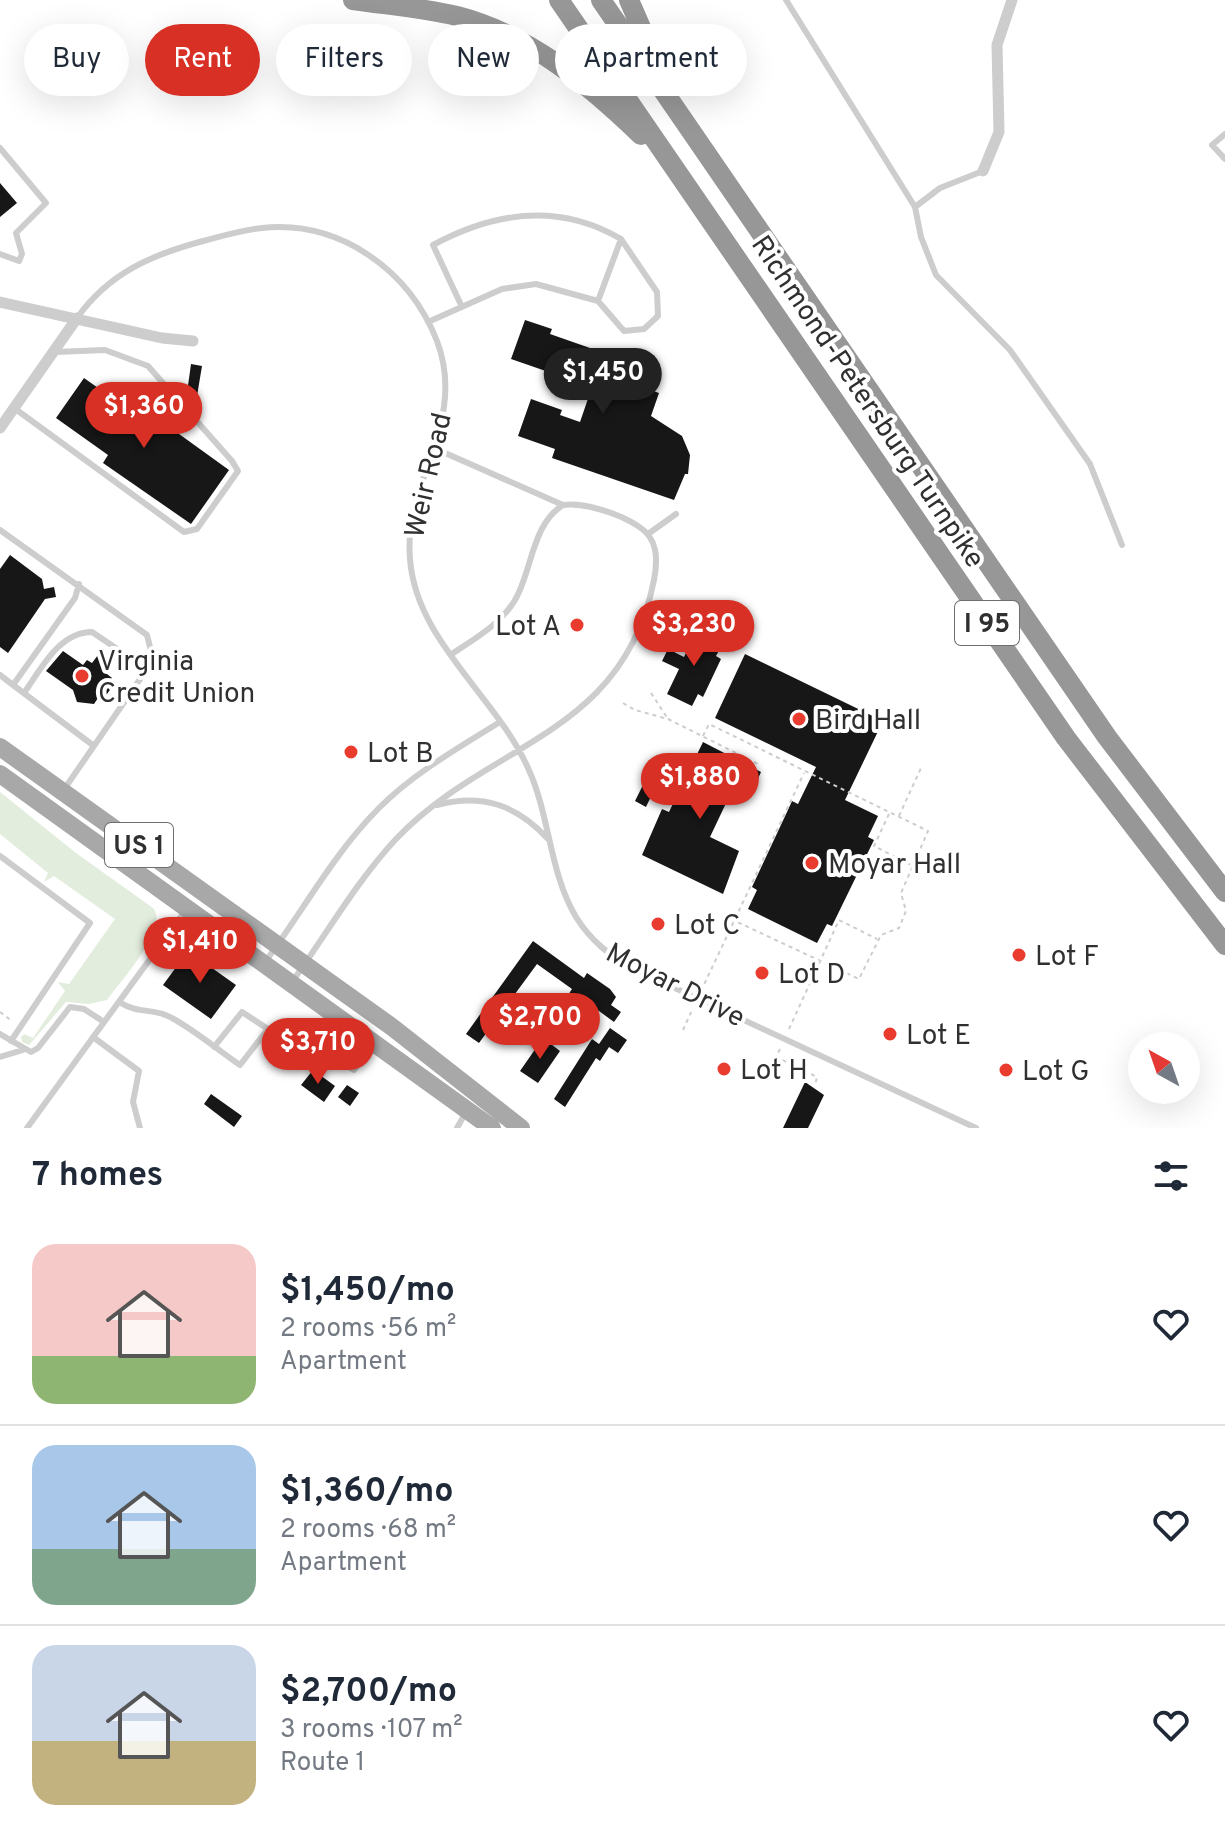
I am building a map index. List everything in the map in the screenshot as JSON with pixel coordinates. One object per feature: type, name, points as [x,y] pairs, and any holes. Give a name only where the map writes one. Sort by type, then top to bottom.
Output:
[{"type":"highway","points":[[353,0],[458,16],[509,36],[590,86],[673,165]]},
{"type":"highway","name":"Richmond-Petersburg Turnpike","points":[[559,0],[1066,738],[1225,945]]},
{"type":"highway","name":"Richmond-Petersburg Turnpike","points":[[601,0],[1107,737],[1225,892]]},
{"type":"highway","points":[[629,0],[678,111]]},
{"type":"main road","name":"US 1","points":[[0,747],[278,944],[521,1128]]},
{"type":"main road","name":"US 1","points":[[0,774],[492,1128]]},
{"type":"street","points":[[983,171],[999,132],[997,45],[1012,0]]},
{"type":"street","points":[[0,302],[162,338],[193,341]]},
{"type":"street","name":"Weir Road","points":[[0,428],[77,318]]},
{"type":"lane","points":[[786,0],[915,207],[921,237],[936,275],[1010,350],[1090,464],[1122,545]]},
{"type":"lane","points":[[1225,134],[1212,145],[1225,159]]},
{"type":"lane","points":[[0,148],[46,203],[16,233],[22,254],[19,261],[0,254]]},
{"type":"lane","points":[[915,207],[940,188],[983,171]]},
{"type":"lane","points":[[428,322],[462,307],[502,289],[536,284],[598,301],[624,331],[644,329],[658,316],[657,292],[621,239],[601,227],[553,217],[510,215],[467,227],[433,245],[462,307]]},
{"type":"lane","name":"Weir Road","points":[[77,318],[111,281],[144,259],[244,231],[290,228],[335,237],[377,259],[411,295],[428,322],[442,358],[446,393],[436,449],[412,515],[410,558],[418,598],[452,654],[500,722]]},
{"type":"lane","points":[[598,301],[621,239]]},
{"type":"lane","points":[[14,408],[184,532],[197,529],[238,471],[148,366],[105,350],[54,352]]},
{"type":"lane","points":[[292,982],[381,857],[433,806],[578,711],[620,664],[634,641],[652,589],[656,550],[648,534],[631,522],[584,506],[563,505],[436,449]]},
{"type":"lane","points":[[452,654],[509,609],[522,587],[548,518],[563,505]]},
{"type":"lane","points":[[648,534],[676,514]]},
{"type":"lane","points":[[0,531],[147,635],[151,651],[147,669],[63,791]]},
{"type":"lane","points":[[13,685],[75,598],[79,584]]},
{"type":"lane","points":[[24,693],[52,653],[81,632],[92,632],[147,669]]},
{"type":"lane","points":[[0,675],[94,746]]},
{"type":"lane","points":[[264,962],[350,841],[379,809],[407,782],[500,722]]},
{"type":"lane","name":"Moyar Drive","points":[[500,722],[530,770],[570,905],[591,938],[616,959],[976,1128]]},
{"type":"lane","points":[[433,806],[459,799],[491,802],[519,813],[549,840]]},
{"type":"lane","points":[[0,856],[90,923],[11,1041]]},
{"type":"lane","points":[[27,1128],[187,908]]},
{"type":"lane","points":[[119,1002],[134,1011],[154,1011],[173,1018],[214,1047],[240,1065],[268,1029],[242,1012],[214,1047]]},
{"type":"lane","points":[[0,1057],[38,1048],[70,1007],[84,1009],[104,1022]]},
{"type":"lane","points":[[0,1034],[23,1050]]},
{"type":"lane","points":[[93,1037],[139,1071],[133,1102],[140,1128]]},
{"type":"lane","points":[[313,1045],[354,1070],[375,1042]]},
{"type":"lane","points":[[457,1128],[467,1109]]},
{"type":"path","points":[[651,693],[668,719]]},
{"type":"path","points":[[623,703],[635,710],[668,719],[758,764]]},
{"type":"path","points":[[703,736],[709,724],[928,831],[901,893],[906,911],[899,928],[878,940],[859,979],[733,920]]},
{"type":"path","points":[[899,818],[921,768]]},
{"type":"path","points":[[683,1030],[804,772]]},
{"type":"path","points":[[889,813],[874,846],[912,866]]},
{"type":"path","points":[[815,1085],[819,1078],[776,1057],[839,920],[878,940]]},
{"type":"path","points":[[0,1012],[21,1026]]},
{"type":"green space","points":[[0,792],[76,853],[153,908],[156,917],[149,941],[107,1000],[89,1004],[66,1002],[29,1045],[22,1042],[21,1037],[24,1034],[33,1038],[65,991],[58,982],[69,984],[115,919],[54,876],[44,882],[48,873],[0,834]]},
{"type":"building","points":[[0,183],[17,203],[0,217]]},
{"type":"building","points":[[525,320],[552,329],[550,334],[610,355],[612,348],[623,352],[620,359],[652,370],[645,388],[659,393],[651,416],[682,436],[690,455],[688,474],[685,474],[674,500],[552,458],[555,449],[518,436],[531,399],[562,410],[560,415],[580,422],[592,387],[511,359]]},
{"type":"building","points":[[191,364],[202,366],[196,402],[186,400]]},
{"type":"building","points":[[84,378],[108,395],[113,388],[124,396],[119,403],[137,416],[143,408],[229,470],[191,524],[103,463],[108,455],[56,418]]},
{"type":"building","points":[[10,555],[42,579],[44,589],[54,587],[56,597],[45,599],[8,653],[0,647],[0,569]]},
{"type":"building","points":[[697,631],[723,643],[716,656],[721,659],[703,697],[698,694],[692,706],[667,694],[679,669],[662,661],[668,649],[684,657]]},
{"type":"building","name":"Virginia Credit Union","points":[[63,651],[83,665],[87,660],[92,663],[98,655],[111,665],[107,674],[112,678],[108,684],[112,687],[102,701],[98,698],[94,704],[77,702],[73,690],[46,671]]},
{"type":"building","points":[[745,654],[883,721],[845,800],[878,816],[868,837],[874,840],[832,926],[827,924],[817,943],[748,909],[757,890],[752,887],[792,801],[798,804],[816,767],[715,718]]},
{"type":"building","points":[[703,742],[761,772],[756,783],[745,777],[742,782],[737,780],[710,837],[739,851],[723,894],[642,855],[662,809],[669,812]]},
{"type":"building","points":[[644,783],[655,788],[646,807],[635,801]]},
{"type":"building","points":[[533,941],[584,978],[587,973],[610,989],[616,997],[611,1005],[621,1012],[614,1022],[588,1003],[579,1014],[563,1003],[572,989],[537,964],[479,1043],[466,1034]]},
{"type":"building","points":[[188,951],[236,985],[211,1019],[163,985]]},
{"type":"building","points":[[610,1028],[627,1040],[618,1053],[609,1047],[600,1061],[596,1058],[565,1107],[554,1099],[592,1039],[599,1044]]},
{"type":"building","points":[[543,1038],[560,1051],[538,1083],[520,1071]]},
{"type":"building","points":[[313,1070],[335,1086],[324,1102],[301,1085]]},
{"type":"building","points":[[805,1082],[824,1095],[808,1128],[783,1128]]},
{"type":"building","points":[[347,1085],[359,1093],[350,1106],[338,1097]]},
{"type":"building","points":[[211,1094],[242,1116],[234,1127],[204,1104]]},
{"type":"place","name":"Lot A","points":[[577,625]]},
{"type":"place","name":"Virginia Credit Union","points":[[82,676]]},
{"type":"place","name":"Bird Hall","points":[[799,719]]},
{"type":"place","name":"Lot B","points":[[351,752]]},
{"type":"place","name":"Moyar Hall","points":[[812,863]]},
{"type":"place","name":"Lot C","points":[[658,924]]},
{"type":"place","name":"Lot F","points":[[1019,955]]},
{"type":"place","name":"Lot D","points":[[762,973]]},
{"type":"place","name":"Lot E","points":[[890,1034]]},
{"type":"place","name":"Lot H","points":[[724,1069]]},
{"type":"place","name":"Lot G","points":[[1006,1070]]}]
